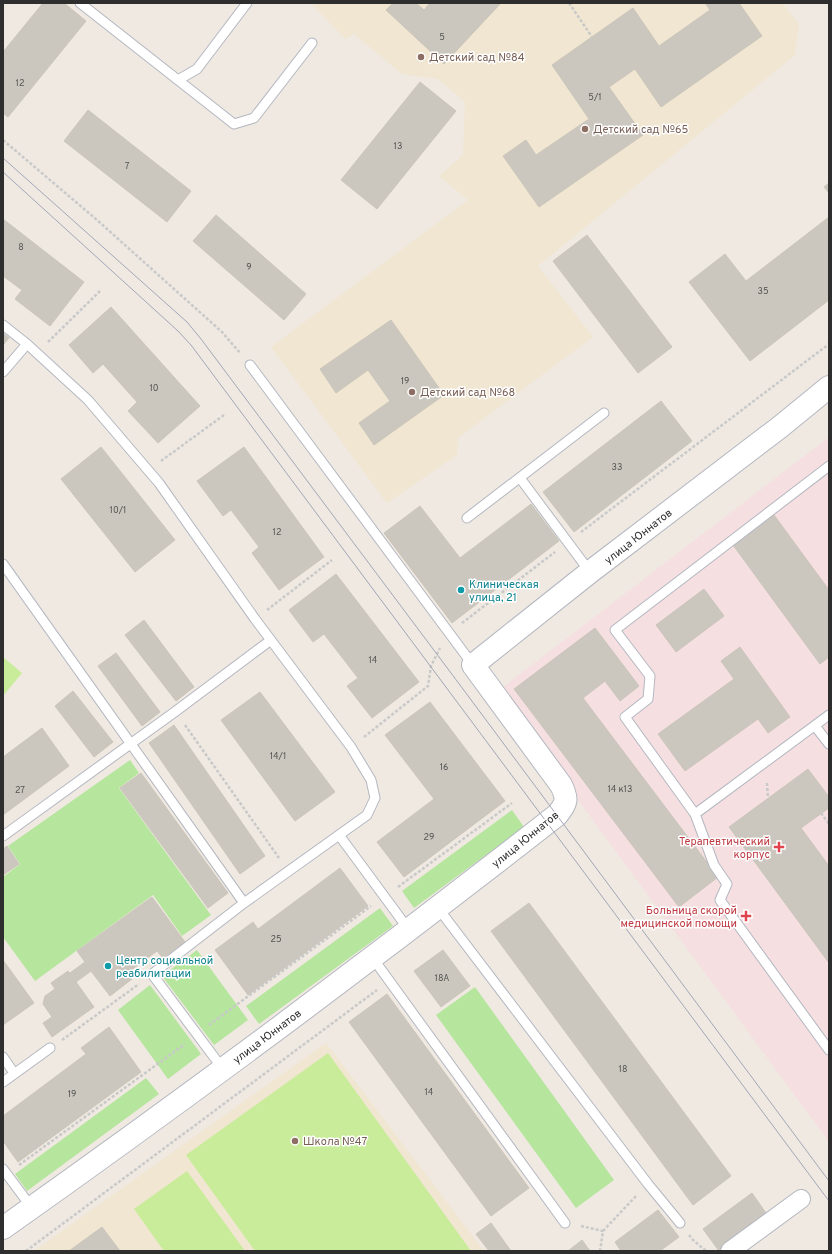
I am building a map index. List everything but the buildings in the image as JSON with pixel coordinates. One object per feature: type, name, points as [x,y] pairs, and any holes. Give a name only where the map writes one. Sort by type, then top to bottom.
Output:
[{"type":"street","name":"улица Юннатов","points":[[3,1228],[223,1069],[438,908],[557,815],[566,803],[566,797],[561,785],[473,666],[590,572],[829,387]]},
{"type":"street","points":[[730,1251],[801,1199]]},
{"type":"lane","points":[[80,3],[234,124],[254,118],[312,43]]},
{"type":"lane","points":[[178,80],[197,69],[247,3]]},
{"type":"lane","points":[[3,325],[27,344],[88,400],[149,471],[271,640],[351,747],[372,780],[374,798],[368,815],[244,903],[152,974],[223,1069]]},
{"type":"lane","points":[[3,372],[27,344]]},
{"type":"lane","points":[[250,365],[473,666]]},
{"type":"lane","points":[[467,518],[604,413]]},
{"type":"lane","points":[[829,466],[615,630],[650,676],[648,699],[625,717],[695,814],[714,865],[727,884],[720,900],[829,1050]]},
{"type":"lane","points":[[520,478],[590,572]]},
{"type":"lane","points":[[3,563],[244,903]]},
{"type":"lane","points":[[3,836],[131,742],[176,711],[271,640]]},
{"type":"lane","points":[[695,814],[829,716]]},
{"type":"lane","points":[[815,726],[829,744]]},
{"type":"lane","points":[[339,835],[409,930]]},
{"type":"lane","points":[[438,908],[648,1184],[680,1223]]},
{"type":"lane","points":[[372,957],[565,1223]]},
{"type":"lane","points":[[3,1082],[50,1048]]},
{"type":"lane","points":[[3,1058],[14,1073]]},
{"type":"lane","points":[[5,1171],[32,1208]]},
{"type":"path","points":[[569,3],[592,37]]},
{"type":"path","points":[[3,140],[97,220],[222,332],[250,365]]},
{"type":"path","points":[[36,353],[100,291]]},
{"type":"path","points":[[351,747],[428,686],[431,666],[449,633],[829,344]]},
{"type":"path","points":[[149,471],[224,415]]},
{"type":"path","points":[[255,618],[332,560]]},
{"type":"path","points":[[176,711],[289,871]]},
{"type":"path","points":[[768,798],[766,783],[772,779]]},
{"type":"path","points":[[5,1171],[197,1035],[512,803]]},
{"type":"path","points":[[821,813],[829,824]]},
{"type":"path","points":[[50,1048],[152,974]]},
{"type":"path","points":[[26,1251],[389,981]]},
{"type":"path","points":[[600,1251],[603,1231],[648,1184]]},
{"type":"path","points":[[565,1223],[603,1231]]},
{"type":"path","points":[[680,1223],[694,1241],[706,1251]]},
{"type":"shaded area","points":[[311,3],[782,3],[799,24],[795,55],[538,266],[593,337],[458,438],[457,455],[387,503],[271,347],[468,200],[439,176],[463,155],[465,102],[438,79],[402,74],[354,34],[345,39]]},
{"type":"shaded area","name":"Больница скорой медицинской помощи","points":[[829,437],[829,1142],[498,691]]},
{"type":"shaded area","name":"Школа №47","points":[[326,1043],[484,1251],[34,1251]]},
{"type":"green space","points":[[3,657],[22,673],[3,696]]},
{"type":"green space","points":[[130,760],[139,773],[119,788],[211,915],[182,936],[153,895],[35,981],[3,937],[3,877],[20,864],[8,846]]},
{"type":"green space","points":[[512,810],[524,827],[414,908],[402,891]]},
{"type":"green space","points":[[380,908],[393,926],[259,1024],[246,1006]]},
{"type":"green space","points":[[197,950],[248,1020],[214,1045],[162,976]]},
{"type":"green space","points":[[150,985],[201,1054],[168,1079],[118,1010]]},
{"type":"green space","points":[[475,987],[614,1180],[576,1208],[436,1015]]},
{"type":"green space","name":"Школа №47","points":[[328,1053],[471,1251],[255,1251],[186,1155]]},
{"type":"green space","points":[[146,1078],[159,1094],[27,1191],[15,1174]]},
{"type":"green space","points":[[187,1171],[245,1251],[164,1251],[134,1209]]},
{"type":"tram line","points":[[3,158],[187,322],[201,339],[829,1181]]},
{"type":"tram line","points":[[3,172],[178,331],[191,345],[829,1201]]},
{"type":"place","name":"Детский сад №84","points":[[421,57]]},
{"type":"place","name":"Детский сад №65","points":[[585,129]]},
{"type":"place","name":"Детский сад №68","points":[[412,392]]},
{"type":"place","name":"Клиническая улица, 21","points":[[461,590]]},
{"type":"place","name":"Терапевтический корпус","points":[[779,847]]},
{"type":"place","name":"Больница скорой медицинской помощи","points":[[746,916]]},
{"type":"place","name":"Центр социальной реабилитации","points":[[108,966]]},
{"type":"place","name":"Школа №47","points":[[295,1141]]}]
